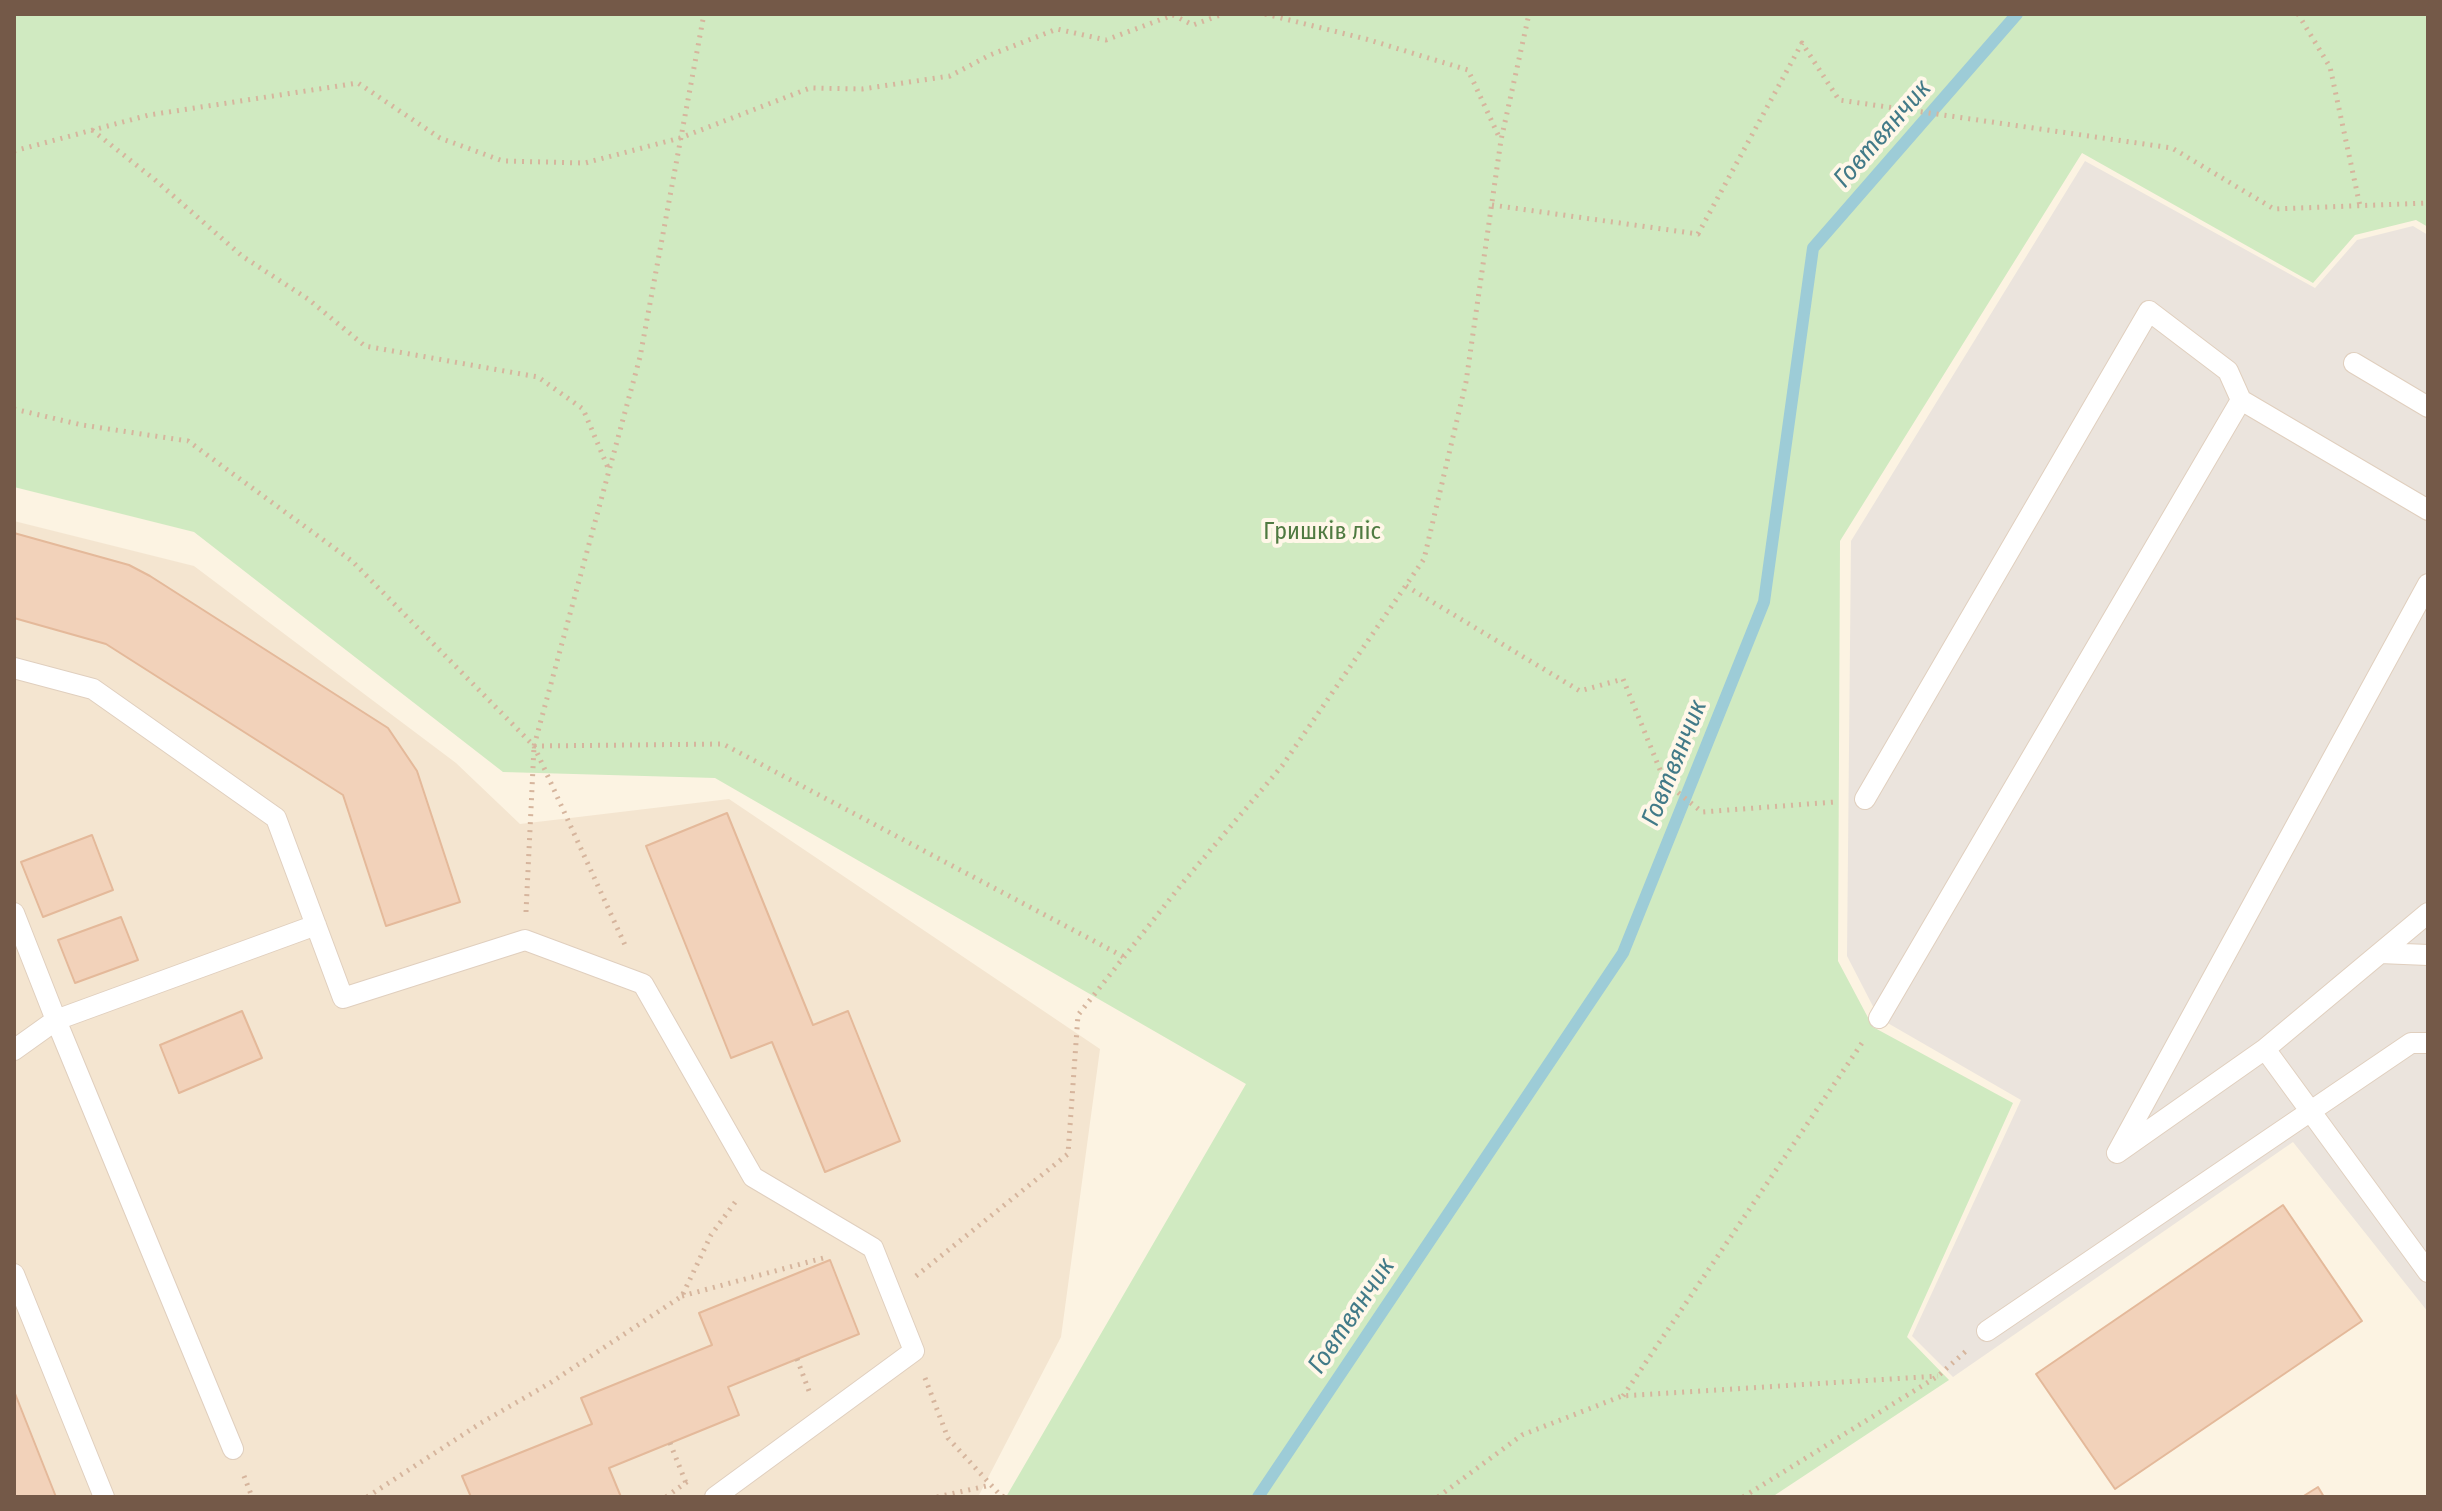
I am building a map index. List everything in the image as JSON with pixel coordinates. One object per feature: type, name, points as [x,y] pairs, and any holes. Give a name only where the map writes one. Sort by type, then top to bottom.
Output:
[{"type":"lane","points":[[1865,799],[2149,311],[2228,371],[2241,400],[2428,510]]},
{"type":"lane","points":[[2354,363],[2428,407]]},
{"type":"lane","points":[[1879,1018],[2241,400]]},
{"type":"lane","points":[[2428,584],[2117,1153],[2265,1049],[2428,913]]},
{"type":"lane","points":[[14,668],[93,689],[276,818],[343,998],[525,940],[643,984],[753,1177],[873,1248],[914,1351],[715,1497]]},
{"type":"lane","points":[[14,913],[233,1449]]},
{"type":"lane","points":[[14,1050],[56,1020],[316,925]]},
{"type":"lane","points":[[2380,953],[2428,955]]},
{"type":"lane","points":[[1987,1331],[2411,1043],[2428,1043]]},
{"type":"lane","points":[[2265,1049],[2428,1272]]},
{"type":"lane","points":[[14,1274],[104,1497]]},
{"type":"path","points":[[525,940],[534,746],[640,357],[704,14]]},
{"type":"path","points":[[14,151],[149,115],[358,83],[440,138],[503,161],[585,163],[680,138],[810,88],[862,89],[950,76],[990,55],[1057,29],[1106,40],[1173,15],[1193,25],[1223,14]]},
{"type":"path","points":[[1265,14],[1366,39],[1468,70],[1501,140]]},
{"type":"path","points":[[892,1295],[1068,1154],[1078,1015],[1185,880],[1282,766],[1424,559],[1466,382],[1501,140],[1529,14]]},
{"type":"path","points":[[2298,14],[2330,67],[2360,206]]},
{"type":"path","points":[[1492,204],[1698,234],[1802,43],[1839,100],[2172,148],[2274,209],[2428,203]]},
{"type":"path","points":[[92,130],[242,256],[308,299],[365,346],[538,377],[583,409],[609,470]]},
{"type":"path","points":[[14,409],[82,425],[188,441],[352,561],[534,746],[643,984]]},
{"type":"path","points":[[1406,586],[1580,691],[1623,679],[1665,782],[1702,812],[1865,799]]},
{"type":"path","points":[[534,746],[723,744],[1124,957]]},
{"type":"path","points":[[1622,1396],[1879,1018]]},
{"type":"path","points":[[682,1296],[711,1235],[753,1177]]},
{"type":"path","points":[[367,1497],[682,1296],[829,1257]]},
{"type":"path","points":[[914,1351],[948,1438],[1005,1497]]},
{"type":"path","points":[[797,1359],[809,1391]]},
{"type":"path","points":[[1438,1497],[1522,1435],[1622,1396],[1938,1376],[1743,1497]]},
{"type":"path","points":[[797,1400],[820,1382]]},
{"type":"path","points":[[670,1443],[686,1483]]},
{"type":"path","points":[[666,1497],[698,1474]]},
{"type":"path","points":[[937,1497],[991,1485]]},
{"type":"shaded area","points":[[2085,161],[2315,288],[2357,240],[2413,226],[2428,235],[2428,1312],[2293,1142],[1953,1377],[1912,1336],[2021,1100],[1879,1018],[1847,956],[1851,541]]},
{"type":"shaded area","points":[[14,521],[194,566],[456,763],[520,824],[729,799],[1100,1049],[1061,1337],[978,1497],[14,1497]]},
{"type":"green space","name":"Гришків ліс","points":[[14,14],[2428,14],[2428,227],[2416,220],[2355,235],[2313,283],[2082,153],[1840,541],[1838,961],[1873,1027],[2013,1103],[1907,1337],[1949,1380],[1772,1497],[1006,1497],[1246,1084],[715,778],[503,772],[194,532],[14,487]]},
{"type":"building","points":[[14,533],[129,565],[388,728],[417,771],[460,902],[386,926],[343,795],[106,644],[14,618]]},
{"type":"building","points":[[727,813],[813,1025],[848,1011],[900,1141],[825,1172],[772,1042],[731,1058],[646,846]]},
{"type":"building","points":[[92,835],[113,890],[43,917],[21,862]]},
{"type":"building","points":[[121,917],[138,960],[75,983],[58,940]]},
{"type":"building","points":[[242,1011],[262,1058],[179,1093],[160,1045]]},
{"type":"building","points":[[2283,1205],[2362,1321],[2115,1489],[2036,1374]]},
{"type":"building","points":[[830,1260],[859,1334],[728,1387],[739,1415],[609,1468],[621,1497],[471,1497],[462,1476],[592,1424],[581,1398],[712,1345],[699,1313]]},
{"type":"building","points":[[14,1391],[56,1497],[14,1497]]},
{"type":"building","points":[[2318,1487],[2324,1497],[2302,1497]]},
{"type":"waterway","name":"Говтвянчик","points":[[1258,1497],[1623,953],[1764,602],[1813,248],[2017,14]]}]
